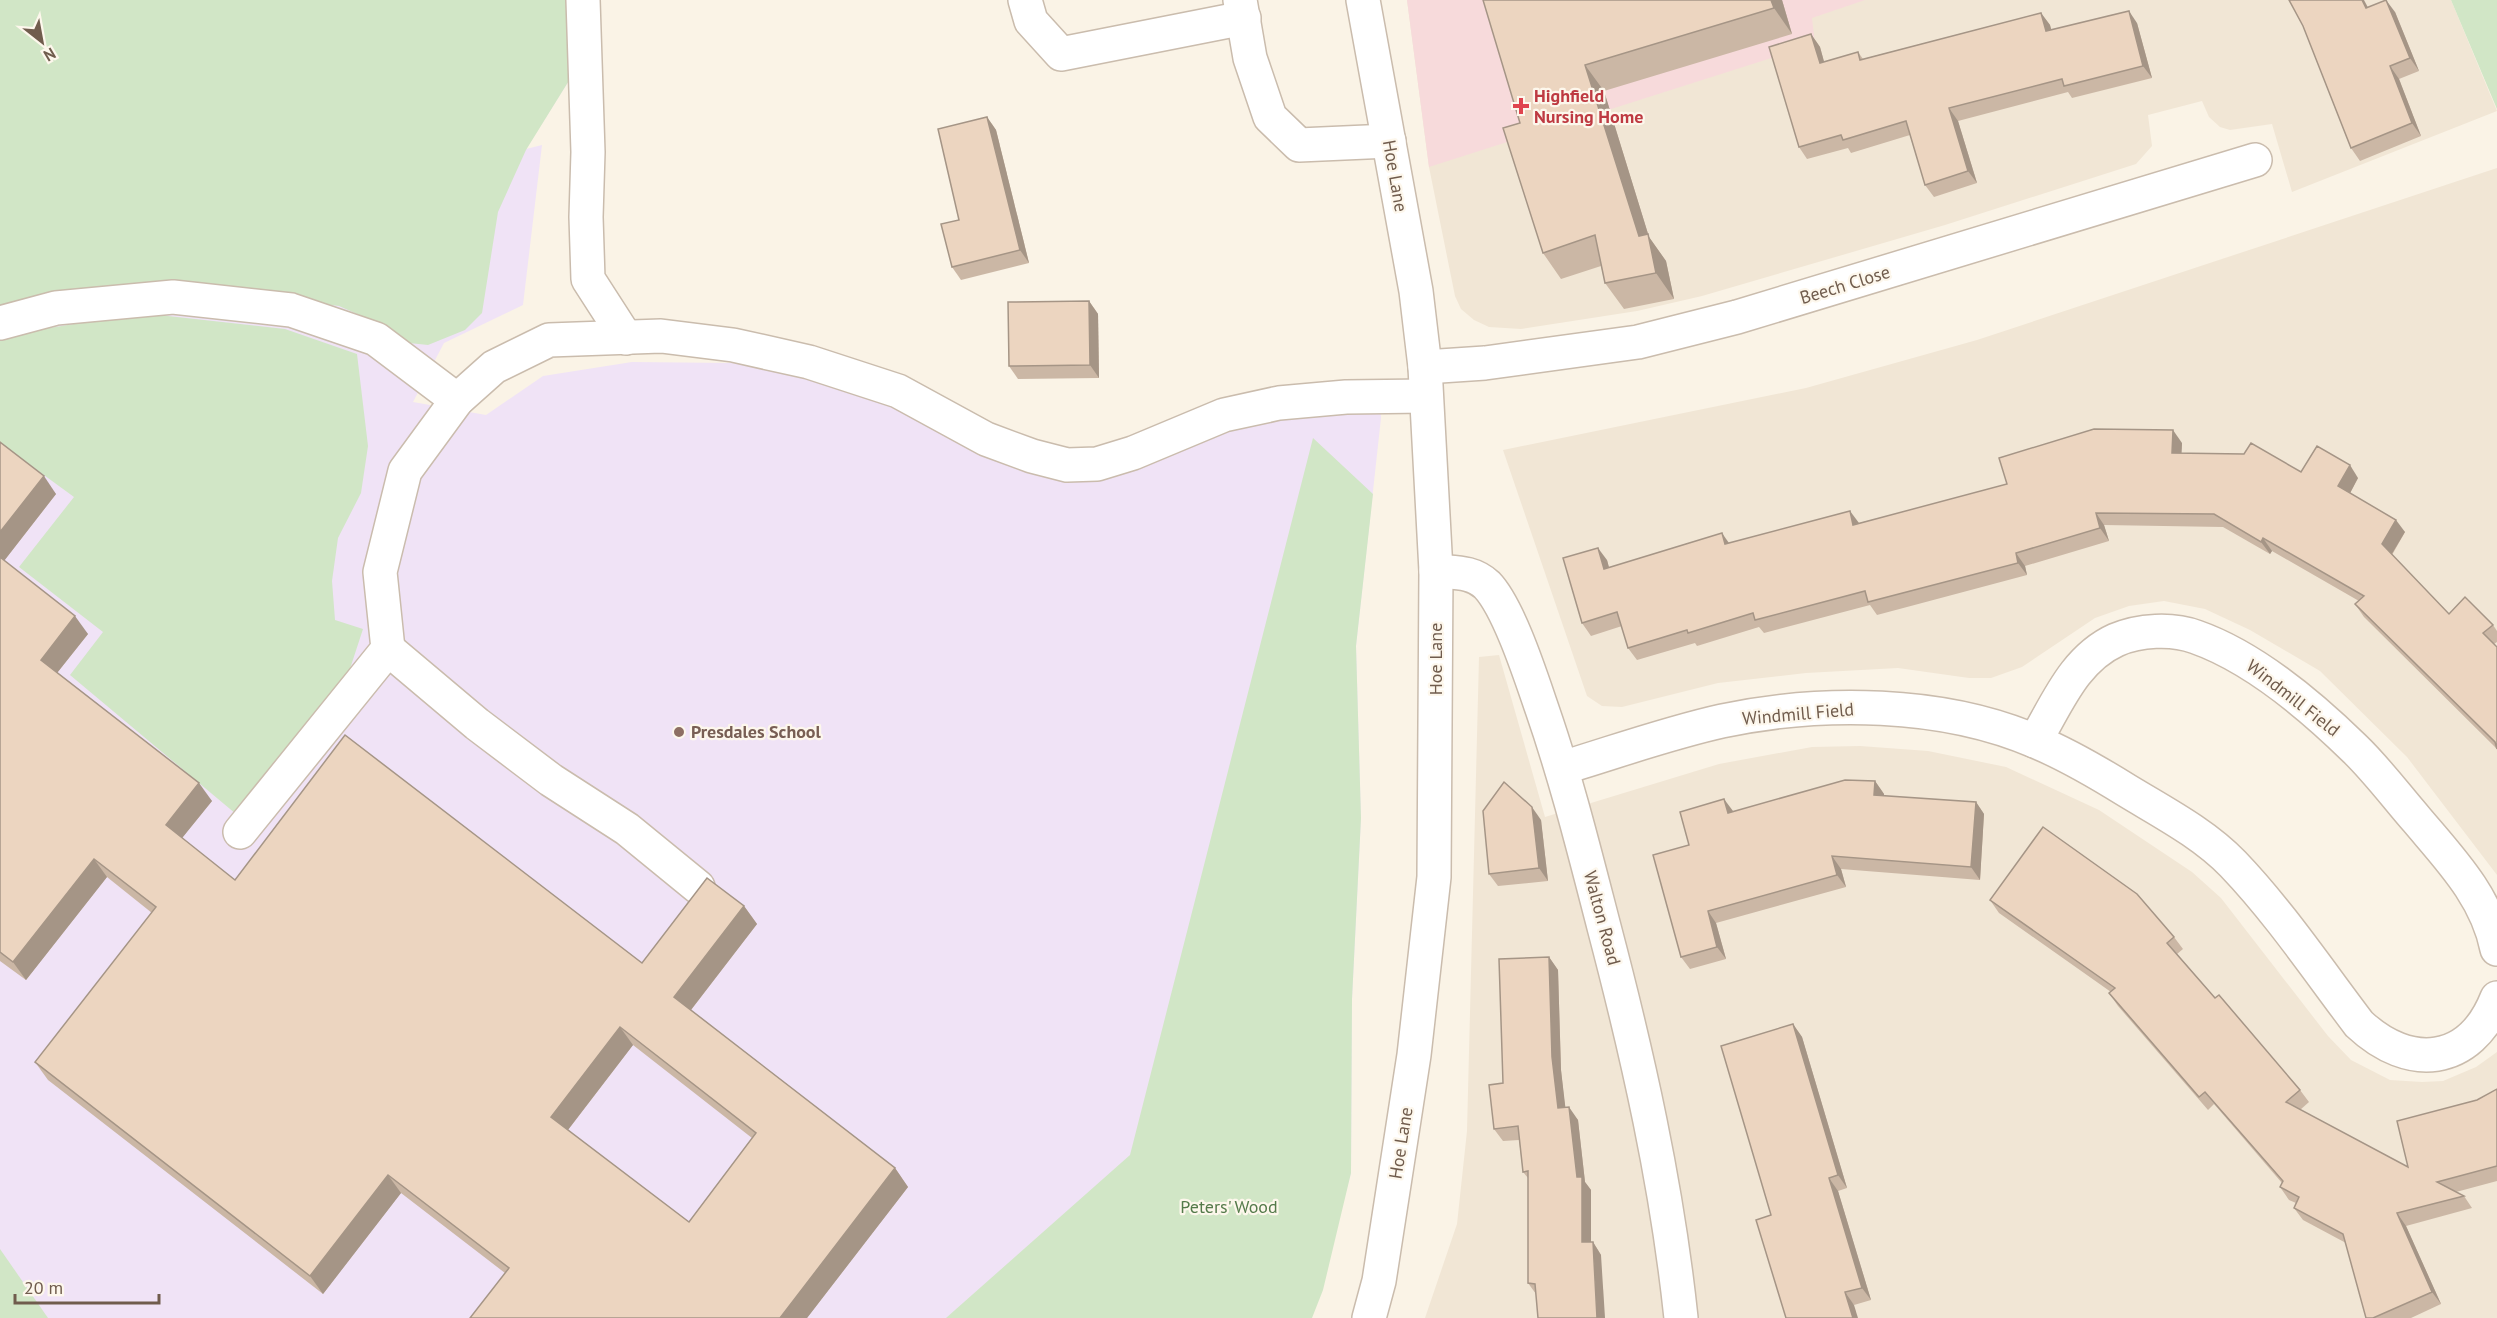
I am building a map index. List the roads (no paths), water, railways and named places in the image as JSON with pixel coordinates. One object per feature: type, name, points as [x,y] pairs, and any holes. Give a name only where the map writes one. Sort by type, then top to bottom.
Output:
[{"type":"street","points":[[583,0],[588,152],[588,279],[626,338]]},
{"type":"street","points":[[1025,0],[1031,21],[1061,54],[1242,9],[1250,58],[1270,117],[1299,145],[1389,141]]},
{"type":"street","name":"Hoe Lane","points":[[1363,0],[1416,291],[1425,382],[1436,571],[1434,877],[1414,1055],[1379,1281],[1369,1318]]},
{"type":"street","name":"Beech Close","points":[[388,649],[380,572],[405,471],[457,400],[494,367],[549,340],[661,336],[733,345],[809,362],[898,391],[986,439],[1032,456],[1066,465],[1097,464],[1133,453],[1224,415],[1279,403],[1346,397],[1425,382],[1496,361],[1638,342],[1704,326],[2255,160]]},
{"type":"street","points":[[0,323],[56,308],[173,297],[291,310],[376,339],[457,400]]},
{"type":"street","name":"Walton Road","points":[[1436,571],[1467,573],[1489,587],[1504,614],[1531,676],[1562,768],[1640,1065],[1662,1177],[1681,1318]]},
{"type":"street","name":"Windmill Field","points":[[2036,741],[2072,676],[2091,655],[2104,646],[2135,634],[2177,632],[2195,636],[2246,660],[2355,749],[2461,872],[2485,909],[2497,949]]},
{"type":"street","points":[[240,832],[388,649],[477,724],[551,780],[627,829],[698,887]]},
{"type":"street","name":"Windmill Field","points":[[1562,768],[1723,721],[1824,709],[1876,708],[1928,713],[1982,723],[2036,741],[2087,766],[2201,837],[2231,862],[2260,895],[2359,1024],[2376,1040],[2407,1053],[2441,1053],[2460,1046],[2476,1035],[2489,1018],[2497,998]]},
{"type":"place","name":"Highfield Nursing Home","points":[[1521,106]]},
{"type":"place","name":"Presdales School","points":[[679,732]]},
{"type":"park label","name":"Peters' Wood","points":[[1229,1207]]}]
